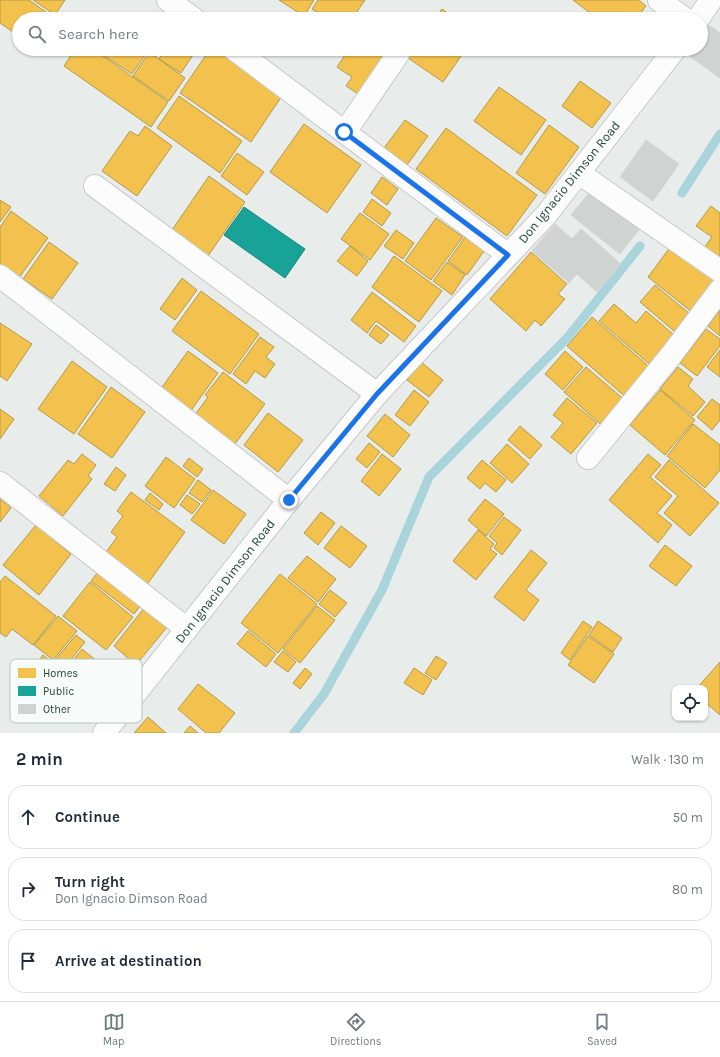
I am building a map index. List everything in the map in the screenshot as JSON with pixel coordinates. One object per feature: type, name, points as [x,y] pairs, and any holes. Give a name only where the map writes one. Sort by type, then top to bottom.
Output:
[{"type":"street","points":[[168,0],[184,12]]},
{"type":"street","points":[[659,0],[675,12]]},
{"type":"street","points":[[703,12],[711,0]]},
{"type":"street","points":[[243,56],[508,255]]},
{"type":"street","points":[[344,132],[397,56]]},
{"type":"street","name":"Don Ignacio Dimson Road","points":[[142,685],[289,500],[377,394],[546,215],[670,56]]},
{"type":"street","points":[[578,173],[720,271]]},
{"type":"street","points":[[95,186],[377,394]]},
{"type":"street","points":[[0,276],[289,500]]},
{"type":"street","points":[[588,458],[672,354],[720,290]]},
{"type":"street","points":[[0,483],[187,629]]},
{"type":"street","name":"Don Ignacio Dimson Road","points":[[104,733],[112,723]]},
{"type":"building: Homes","points":[[0,0],[29,0],[46,12],[12,12],[12,31],[0,23]]},
{"type":"building: Homes","points":[[33,0],[65,0],[57,12],[51,12]]},
{"type":"building: Homes","points":[[279,0],[314,0],[306,12],[298,12]]},
{"type":"building: Homes","points":[[318,0],[365,0],[357,12],[317,12],[312,9]]},
{"type":"building: Homes","points":[[573,0],[639,0],[646,6],[641,12],[589,12]]},
{"type":"building: Homes","points":[[70,56],[103,56],[168,102],[151,127],[64,66]]},
{"type":"building: Homes","points":[[105,56],[144,56],[132,74]]},
{"type":"building: Homes","points":[[146,56],[155,56],[185,78],[169,101],[133,76]]},
{"type":"building: Homes","points":[[161,56],[192,56],[181,73],[159,59]]},
{"type":"building: Homes","points":[[205,56],[236,56],[286,90],[251,142],[180,93]]},
{"type":"building: Homes","points":[[344,56],[389,56],[363,97],[346,86],[352,77],[337,67]]},
{"type":"building: Homes","points":[[409,56],[461,56],[443,82],[408,58]]},
{"type":"building: Homes","points":[[580,81],[611,103],[592,128],[562,106]]},
{"type":"building: Homes","points":[[499,87],[546,120],[521,155],[474,121]]},
{"type":"building: Homes","points":[[179,96],[242,141],[220,173],[157,128]]},
{"type":"building: Homes","points":[[405,120],[428,136],[407,165],[384,148]]},
{"type":"building: Homes","points":[[304,124],[361,165],[327,213],[270,172]]},
{"type":"building: Homes","points":[[549,125],[579,147],[545,194],[516,173]]},
{"type":"building: Homes","points":[[145,126],[172,146],[137,196],[102,171],[130,131],[138,136]]},
{"type":"building: Homes","points":[[446,128],[537,195],[507,236],[416,169]]},
{"type":"building: Homes","points":[[237,153],[264,172],[247,195],[221,176]]},
{"type":"building: Homes","points":[[209,176],[245,202],[208,256],[172,230]]},
{"type":"building: Homes","points":[[382,177],[398,189],[387,205],[371,193]]},
{"type":"building: Homes","points":[[372,199],[391,213],[382,226],[363,212]]},
{"type":"building: Homes","points":[[0,200],[11,207],[0,222]]},
{"type":"building: Homes","points":[[711,206],[720,213],[720,261],[704,248],[712,237],[696,226]]},
{"type":"building: Homes","points":[[11,211],[48,238],[16,282],[0,271],[0,227]]},
{"type":"building: Homes","points":[[360,213],[389,234],[370,260],[341,239]]},
{"type":"building: Homes","points":[[436,218],[463,237],[431,280],[405,261]]},
{"type":"building: Homes","points":[[396,230],[414,243],[403,259],[384,246]]},
{"type":"building: Homes","points":[[468,233],[487,247],[467,275],[448,261]]},
{"type":"building: Homes","points":[[49,242],[78,263],[52,299],[23,279]]},
{"type":"building: Homes","points":[[674,242],[720,274],[693,313],[648,277]]},
{"type":"building: Homes","points":[[350,246],[368,261],[357,276],[337,261]]},
{"type":"building: Homes","points":[[531,252],[567,284],[558,294],[565,299],[541,326],[535,320],[526,331],[490,299]]},
{"type":"building: Homes","points":[[394,256],[442,291],[419,322],[372,287]]},
{"type":"building: Homes","points":[[447,262],[465,275],[452,295],[433,281]]},
{"type":"building: Homes","points":[[182,278],[197,290],[175,320],[160,309]]},
{"type":"building: Homes","points":[[655,285],[696,319],[681,337],[640,302]]},
{"type":"building: Homes","points":[[201,291],[259,334],[230,374],[172,331]]},
{"type":"building: Homes","points":[[372,292],[416,326],[404,342],[376,321],[367,333],[351,320]]},
{"type":"building: Homes","points":[[614,304],[636,323],[646,311],[680,340],[655,369],[599,321]]},
{"type":"building: Homes","points":[[720,310],[720,336],[708,326]]},
{"type":"building: Homes","points":[[592,317],[654,371],[629,400],[567,346]]},
{"type":"building: Homes","points":[[0,323],[32,344],[7,381],[0,376]]},
{"type":"building: Homes","points":[[376,325],[389,335],[381,344],[369,335]]},
{"type":"building: Homes","points":[[706,329],[720,339],[720,346],[697,376],[680,363]]},
{"type":"building: Homes","points":[[260,337],[274,347],[266,357],[275,364],[265,378],[255,371],[246,384],[233,374]]},
{"type":"building: Homes","points":[[720,350],[720,377],[707,367]]},
{"type":"building: Homes","points":[[188,351],[218,373],[190,412],[160,390]]},
{"type":"building: Homes","points":[[565,351],[583,367],[563,390],[545,374]]},
{"type":"building: Homes","points":[[72,361],[107,387],[74,434],[38,409]]},
{"type":"building: Homes","points":[[421,362],[443,380],[429,397],[407,380]]},
{"type":"building: Homes","points":[[586,367],[627,402],[605,428],[564,392]]},
{"type":"building: Homes","points":[[678,367],[693,379],[688,386],[705,402],[693,416],[660,389]]},
{"type":"building: Homes","points":[[223,372],[265,404],[231,449],[192,419],[208,397],[205,395]]},
{"type":"building: Homes","points":[[111,387],[145,412],[112,458],[78,434]]},
{"type":"building: Homes","points":[[414,390],[429,402],[410,426],[395,415]]},
{"type":"building: Homes","points":[[660,390],[695,420],[665,455],[630,425]]},
{"type":"building: Homes","points":[[567,398],[597,423],[571,454],[551,437],[563,423],[553,415]]},
{"type":"building: Homes","points":[[712,399],[720,405],[720,420],[712,430],[697,417]]},
{"type":"building: Homes","points":[[0,409],[14,419],[0,439]]},
{"type":"building: Homes","points":[[268,413],[303,440],[278,472],[244,445]]},
{"type":"building: Homes","points":[[385,414],[410,435],[393,457],[367,436]]},
{"type":"building: Homes","points":[[693,424],[720,445],[720,470],[705,488],[667,456]]},
{"type":"building: Homes","points":[[520,426],[542,445],[530,459],[508,440]]},
{"type":"building: Homes","points":[[369,443],[380,452],[367,468],[356,459]]},
{"type":"building: Homes","points":[[507,444],[529,464],[512,483],[490,463]]},
{"type":"building: Homes","points":[[82,454],[96,465],[88,476],[92,479],[63,516],[39,496],[68,460],[74,464]]},
{"type":"building: Homes","points":[[382,454],[401,469],[379,496],[361,481]]},
{"type":"building: Homes","points":[[648,454],[661,465],[650,477],[672,496],[657,513],[672,525],[658,543],[609,500]]},
{"type":"building: Homes","points":[[166,457],[195,479],[174,508],[145,486]]},
{"type":"building: Homes","points":[[189,458],[203,469],[197,477],[183,466]]},
{"type":"building: Homes","points":[[482,460],[506,480],[496,492],[485,483],[480,489],[467,478]]},
{"type":"building: Homes","points":[[669,460],[719,503],[690,536],[664,513],[678,496],[655,477]]},
{"type":"building: Homes","points":[[116,467],[126,475],[115,491],[104,484]]},
{"type":"building: Homes","points":[[198,480],[211,490],[202,502],[189,493]]},
{"type":"building: Homes","points":[[213,490],[246,514],[224,544],[191,520]]},
{"type":"building: Homes","points":[[131,492],[185,532],[146,586],[104,555],[117,537],[111,532],[123,516],[117,511]]},
{"type":"building: Homes","points":[[150,493],[163,504],[159,510],[145,500]]},
{"type":"building: Homes","points":[[187,495],[200,504],[192,514],[180,505]]},
{"type":"building: Homes","points":[[0,499],[11,508],[0,522]]},
{"type":"building: Homes","points":[[485,499],[504,514],[486,536],[468,520]]},
{"type":"building: Homes","points":[[321,512],[335,523],[318,545],[304,533]]},
{"type":"building: Homes","points":[[504,517],[521,530],[502,555],[494,548],[497,543],[489,536]]},
{"type":"building: Homes","points":[[36,525],[71,554],[39,595],[3,565]]},
{"type":"building: Homes","points":[[341,526],[367,546],[350,568],[324,548]]},
{"type":"building: Homes","points":[[478,530],[494,544],[490,549],[497,554],[476,580],[453,561]]},
{"type":"building: Homes","points":[[665,545],[692,566],[676,586],[649,566]]},
{"type":"building: Homes","points":[[531,550],[547,563],[526,590],[539,600],[524,621],[494,597]]},
{"type":"building: Homes","points":[[307,556],[336,579],[318,602],[288,578]]},
{"type":"building: Homes","points":[[102,567],[144,601],[134,614],[91,581]]},
{"type":"building: Homes","points":[[280,574],[317,604],[278,653],[241,623]]},
{"type":"building: Homes","points":[[5,576],[56,616],[33,645],[12,629],[6,637],[0,633],[0,582]]},
{"type":"building: Homes","points":[[90,582],[133,617],[106,650],[63,616]]},
{"type":"building: Homes","points":[[330,590],[347,603],[335,617],[319,604]]},
{"type":"building: Homes","points":[[149,602],[172,621],[141,659],[129,659],[114,646]]},
{"type":"building: Homes","points":[[317,606],[335,620],[300,663],[283,649]]},
{"type":"building: Homes","points":[[58,616],[77,631],[54,659],[52,659],[34,645]]},
{"type":"building: Homes","points":[[583,621],[592,627],[570,660],[561,653]]},
{"type":"building: Homes","points":[[598,621],[622,638],[613,652],[589,635]]},
{"type":"building: Homes","points":[[248,631],[276,654],[266,667],[237,644]]},
{"type":"building: Homes","points":[[76,635],[85,642],[71,659],[56,659]]},
{"type":"building: Homes","points":[[588,636],[614,654],[594,683],[568,665]]},
{"type":"building: Homes","points":[[82,649],[94,659],[74,659]]},
{"type":"building: Homes","points":[[283,651],[296,662],[288,672],[274,662]]},
{"type":"building: Homes","points":[[43,655],[48,659],[40,659]]},
{"type":"building: Homes","points":[[436,656],[447,663],[436,680],[425,673]]},
{"type":"building: Homes","points":[[720,662],[720,715],[708,705],[708,685],[700,685]]},
{"type":"building: Homes","points":[[305,668],[312,674],[300,689],[293,683]]},
{"type":"building: Homes","points":[[414,668],[432,680],[423,695],[404,683]]},
{"type":"building: Homes","points":[[198,684],[235,713],[219,733],[206,733],[178,709]]},
{"type":"building: Homes","points":[[148,717],[166,733],[134,733]]},
{"type":"building: Homes","points":[[190,726],[198,733],[184,733]]},
{"type":"building: Public","points":[[244,207],[305,249],[285,278],[224,235]]},
{"type":"building: Other","points":[[709,25],[720,33],[720,78],[689,56],[708,56]]},
{"type":"building: Other","points":[[646,140],[679,164],[653,201],[620,177]]},
{"type":"building: Other","points":[[593,188],[642,226],[620,254],[571,215]]},
{"type":"building: Other","points":[[555,224],[572,239],[581,229],[621,264],[597,292],[577,274],[569,283],[532,251]]},
{"type":"waterway","points":[[682,193],[720,134]]},
{"type":"waterway","points":[[294,733],[324,694],[382,590],[429,477],[568,337],[640,246]]},
{"type":"route","points":[[289,500],[377,394],[508,255],[344,132]]}]
